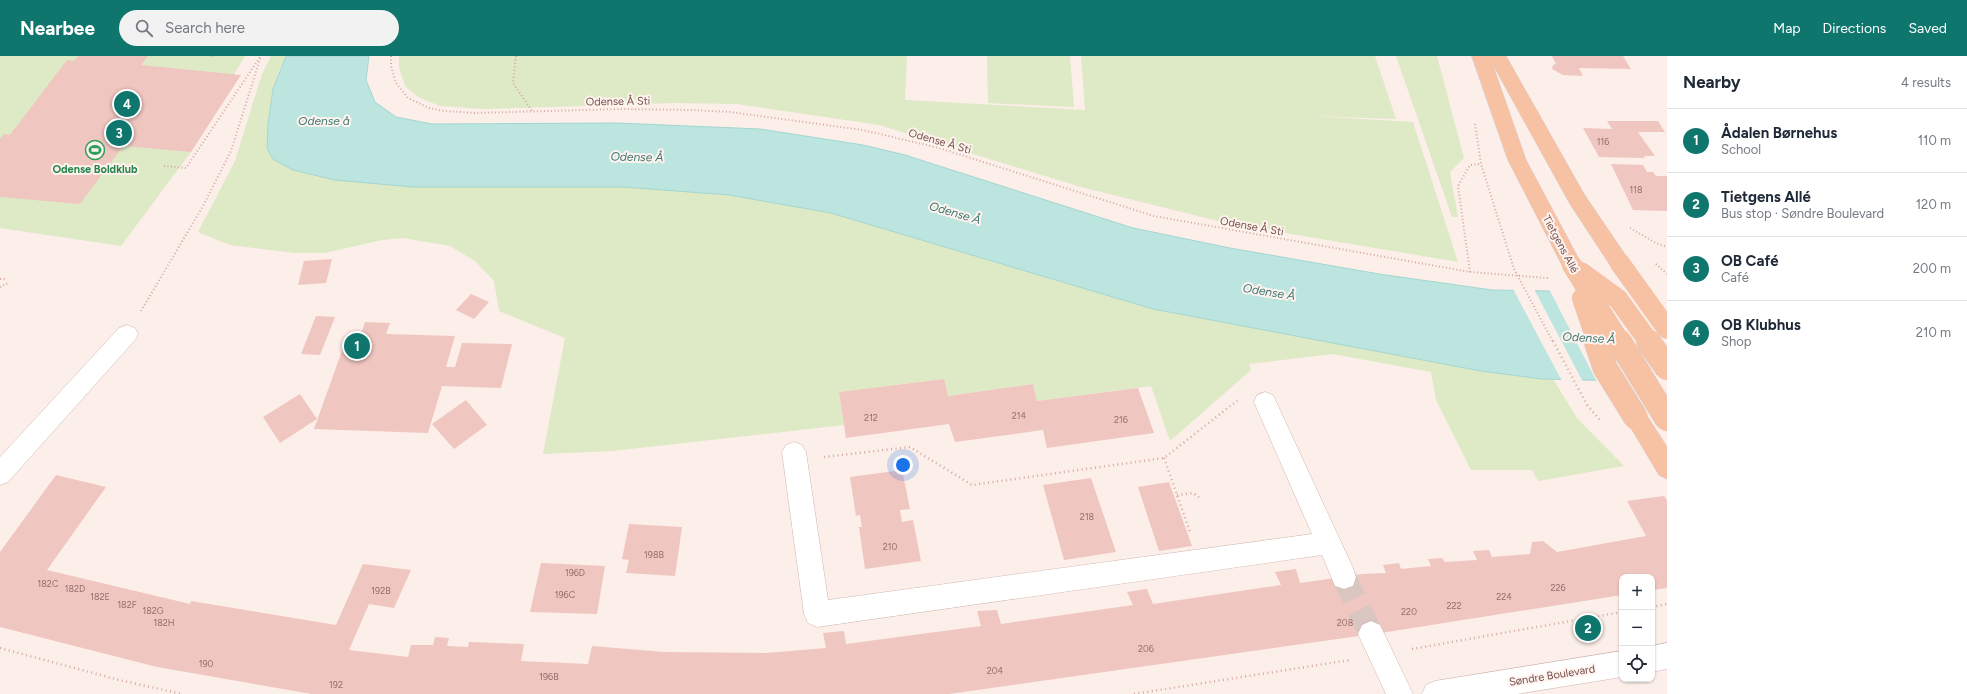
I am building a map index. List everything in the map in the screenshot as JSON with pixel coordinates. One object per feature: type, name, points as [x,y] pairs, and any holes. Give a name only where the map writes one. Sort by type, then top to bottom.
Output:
[{"type":"main road","name":"Tietgens Allé","points":[[1481,56],[1517,160],[1572,265],[1667,419]]},
{"type":"main road","points":[[1497,56],[1577,199],[1619,262],[1667,329]]},
{"type":"main road","points":[[1572,265],[1618,299],[1667,368]]},
{"type":"main road","points":[[1572,265],[1605,368],[1667,468]]},
{"type":"street","points":[[0,474],[127,334]]},
{"type":"street","points":[[1265,402],[1344,577]]},
{"type":"street","points":[[795,456],[817,614],[1328,543]]},
{"type":"street","points":[[1371,634],[1400,694]]},
{"type":"street","points":[[1655,658],[1667,656]]},
{"type":"street","name":"Søndre Boulevard","points":[[1435,694],[1619,664]]},
{"type":"path","points":[[164,166],[186,168],[261,56]]},
{"type":"path","points":[[127,334],[203,206],[231,151],[261,56]]},
{"type":"path","name":"Odense Å Sti","points":[[391,56],[391,66],[396,83],[408,98],[418,104],[444,111],[476,113],[620,109],[693,110],[730,112],[863,130],[939,148],[1154,216],[1470,272],[1506,276]]},
{"type":"path","points":[[516,56],[513,83],[533,112]]},
{"type":"path","points":[[1470,272],[1458,186],[1470,165],[1481,164],[1514,269],[1587,405]]},
{"type":"path","points":[[0,279],[5,279]]},
{"type":"path","points":[[0,287],[8,283]]},
{"type":"path","points":[[795,456],[910,447],[972,485],[1164,458],[1241,398]]},
{"type":"path","points":[[1164,458],[1200,561]]},
{"type":"path","points":[[1177,495],[1193,493],[1200,498]]},
{"type":"path","points":[[1655,606],[1667,604]]},
{"type":"path","points":[[0,648],[118,680],[182,694]]},
{"type":"green space","name":"Odense Boldklub","points":[[0,56],[245,56],[190,148],[191,152],[121,246],[0,228]]},
{"type":"green space","points":[[271,56],[286,56],[277,78],[271,101],[267,148],[507,187],[624,187],[729,195],[831,213],[1153,309],[1481,371],[1553,379],[1577,418],[1624,466],[1538,481],[1532,470],[1471,470],[1436,400],[1431,372],[1332,354],[1249,364],[1251,370],[1170,441],[1151,386],[1037,401],[1033,384],[948,396],[943,379],[839,392],[844,425],[612,451],[543,454],[565,338],[499,311],[494,281],[475,261],[450,246],[403,238],[382,240],[325,253],[295,253],[230,245],[198,232],[235,161],[262,74]]},
{"type":"green space","points":[[399,56],[907,56],[905,100],[1085,110],[1081,56],[1375,56],[1396,119],[1312,116],[1413,122],[1458,262],[1226,223],[1081,187],[879,125],[736,104],[675,103],[484,109],[440,106],[418,97],[405,86],[399,68]]},
{"type":"green space","points":[[987,56],[1070,56],[1074,107],[988,103]]},
{"type":"green space","points":[[1396,56],[1437,56],[1464,158],[1450,172],[1458,217],[1452,217]]},
{"type":"water","name":"Odense å","points":[[286,56],[369,56],[366,80],[375,102],[396,117],[432,124],[617,123],[760,129],[863,145],[905,155],[1133,228],[1230,248],[1379,274],[1492,290],[1667,293],[1667,382],[1542,379],[1481,371],[1153,309],[831,213],[729,195],[624,187],[413,187],[335,180],[293,170],[273,159],[267,148],[268,125],[273,89]]},
{"type":"pier","points":[[1513,289],[1534,289],[1583,382],[1562,381]]},
{"type":"pier","points":[[1549,289],[1667,291],[1667,384],[1597,382]]},
{"type":"building","name":"Odense Boldklub","points":[[78,56],[148,56],[141,65],[241,75],[191,152],[123,146],[80,204],[0,197],[0,139],[4,134],[10,135],[67,60],[74,61]]},
{"type":"building","points":[[1552,56],[1623,56],[1631,69],[1579,68],[1583,76],[1563,75],[1552,69],[1553,65],[1556,64]]},
{"type":"building","points":[[1607,121],[1658,121],[1665,132],[1638,132],[1655,156],[1644,156],[1645,158],[1599,157],[1583,128],[1612,129]]},
{"type":"building","points":[[1611,164],[1643,165],[1647,172],[1653,172],[1656,176],[1667,176],[1667,211],[1633,210]]},
{"type":"building","points":[[332,259],[326,283],[298,285],[304,261]]},
{"type":"building","points":[[471,294],[489,302],[474,319],[456,310]]},
{"type":"building","points":[[316,316],[335,317],[320,355],[301,354]]},
{"type":"building","points":[[365,322],[390,323],[386,334],[455,336],[446,367],[455,367],[462,343],[512,344],[501,388],[442,386],[428,433],[314,429],[348,334],[361,334]]},
{"type":"building","points":[[944,379],[948,396],[1033,384],[1037,401],[1138,388],[1154,433],[1047,448],[1043,430],[955,442],[949,424],[846,438],[839,392]]},
{"type":"building","points":[[300,394],[317,419],[280,443],[263,417]]},
{"type":"building","points":[[466,400],[487,425],[454,449],[432,424]]},
{"type":"building","points":[[902,470],[910,509],[900,510],[902,522],[913,520],[921,561],[865,569],[859,527],[862,527],[860,515],[856,516],[850,477]]},
{"type":"building","points":[[56,475],[106,487],[47,570],[190,604],[191,601],[336,625],[363,564],[411,570],[394,608],[369,604],[349,650],[408,657],[411,645],[433,645],[435,637],[449,638],[447,646],[468,647],[469,642],[524,644],[521,661],[588,664],[592,646],[664,652],[766,653],[826,648],[823,633],[844,631],[846,644],[981,626],[977,611],[997,610],[1001,624],[1133,605],[1127,592],[1147,589],[1153,604],[1281,585],[1275,572],[1296,569],[1300,583],[1362,574],[1386,573],[1383,565],[1399,563],[1401,569],[1431,566],[1428,559],[1442,558],[1445,562],[1477,560],[1473,551],[1489,550],[1492,557],[1530,554],[1532,542],[1543,541],[1557,552],[1646,536],[1627,501],[1664,496],[1667,500],[1667,588],[1655,590],[1655,574],[1619,574],[1619,595],[1387,632],[949,694],[312,694],[157,667],[0,627],[0,552]]},
{"type":"building","points":[[1091,478],[1116,552],[1064,560],[1043,485]]},
{"type":"building","points":[[1169,482],[1192,546],[1159,551],[1138,487]]},
{"type":"building","points":[[629,524],[682,527],[675,576],[626,573],[629,560],[622,559]]},
{"type":"building","points":[[541,563],[605,566],[597,614],[530,612]]},
{"type":"tunnel","points":[[1344,577],[1371,634]]},
{"type":"place","name":"OB Klubhus","points":[[127,104]]},
{"type":"place","name":"OB Café","points":[[119,133]]},
{"type":"place","name":"Odense Boldklub","points":[[95,150]]},
{"type":"place","name":"Ådalen Børnehus","points":[[357,346]]},
{"type":"place","name":"Tietgens Allé","points":[[1588,628]]},
{"type":"water label","name":"Odense Å","points":[[637,157]]},
{"type":"water label","name":"Odense Å","points":[[955,213]]},
{"type":"water label","name":"Odense Å","points":[[1269,292]]},
{"type":"water label","name":"Odense Å","points":[[1589,338]]}]
